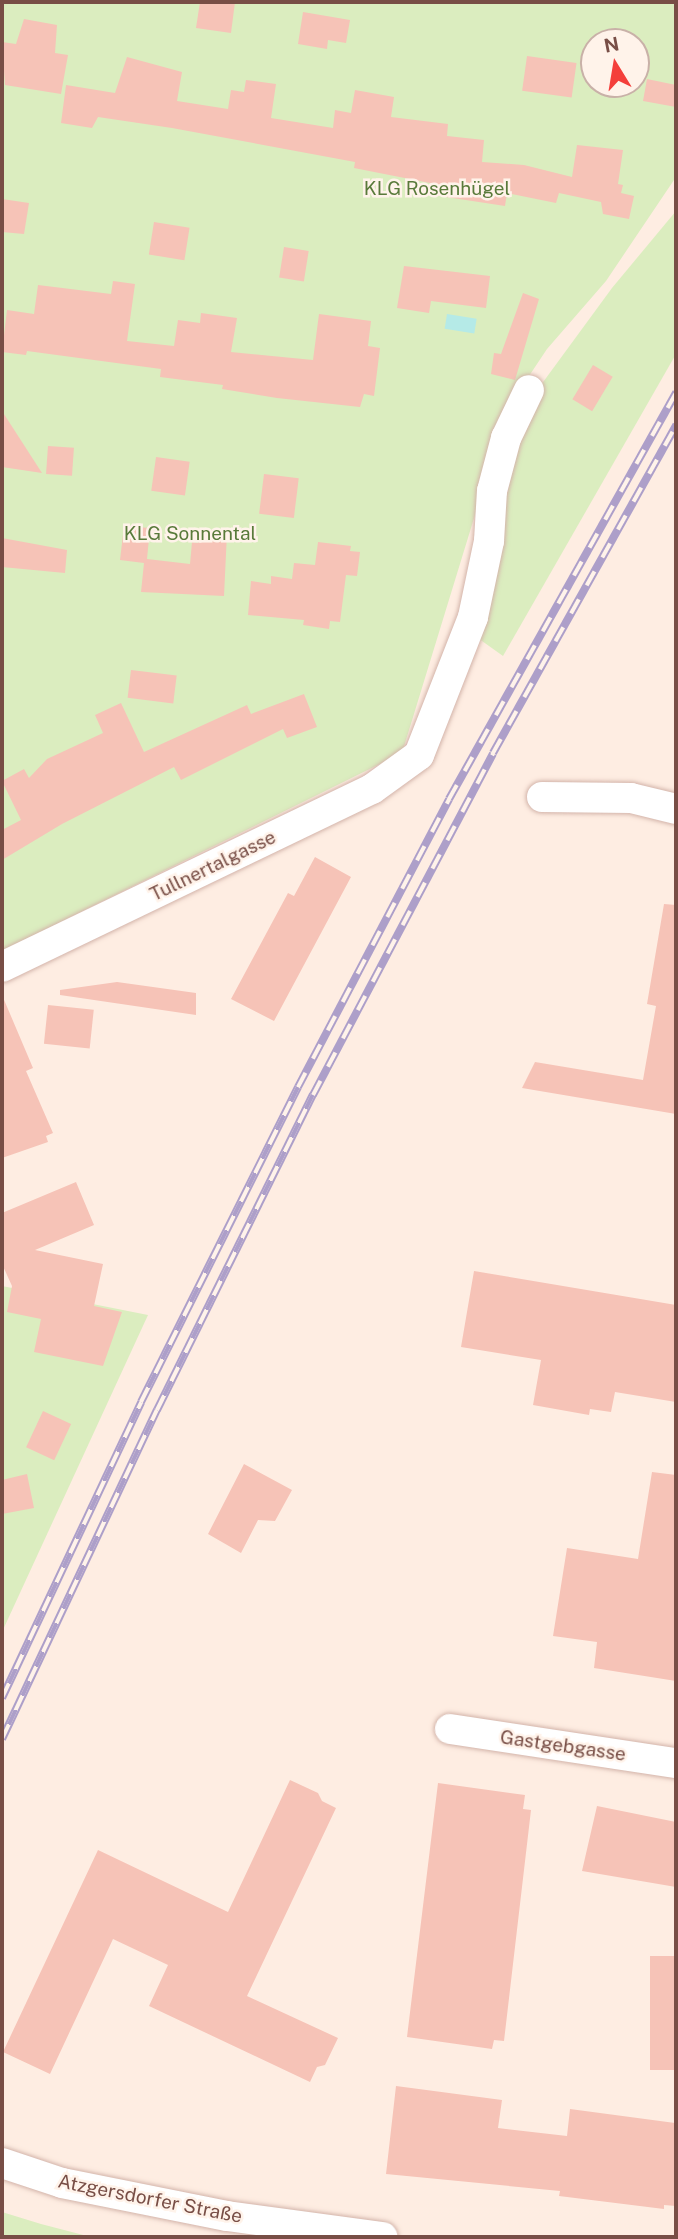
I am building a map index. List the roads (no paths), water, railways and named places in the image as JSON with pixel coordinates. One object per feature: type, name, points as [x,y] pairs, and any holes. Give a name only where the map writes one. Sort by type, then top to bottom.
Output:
[{"type":"street","name":"Tullnertalgasse","points":[[2,967],[372,789],[419,755],[473,617],[489,541],[492,491],[506,438],[529,390]]},
{"type":"street","points":[[542,797],[631,797],[676,809]]},
{"type":"street","name":"Gastgebgasse","points":[[450,1729],[676,1763]]},
{"type":"street","name":"Atzgersdorfer Straße","points":[[2,2163],[62,2183],[215,2213],[383,2237]]},
{"type":"water","points":[[447,314],[477,319],[474,334],[445,329]]},
{"type":"railway","points":[[2,1698],[141,1402],[298,1087],[449,799],[676,392]]},
{"type":"railway","points":[[2,1739],[157,1410],[313,1095],[493,753],[676,425]]},
{"type":"park label","name":"KLG Rosenhügel","points":[[437,189]]},
{"type":"park label","name":"KLG Sonnental","points":[[190,534]]}]
